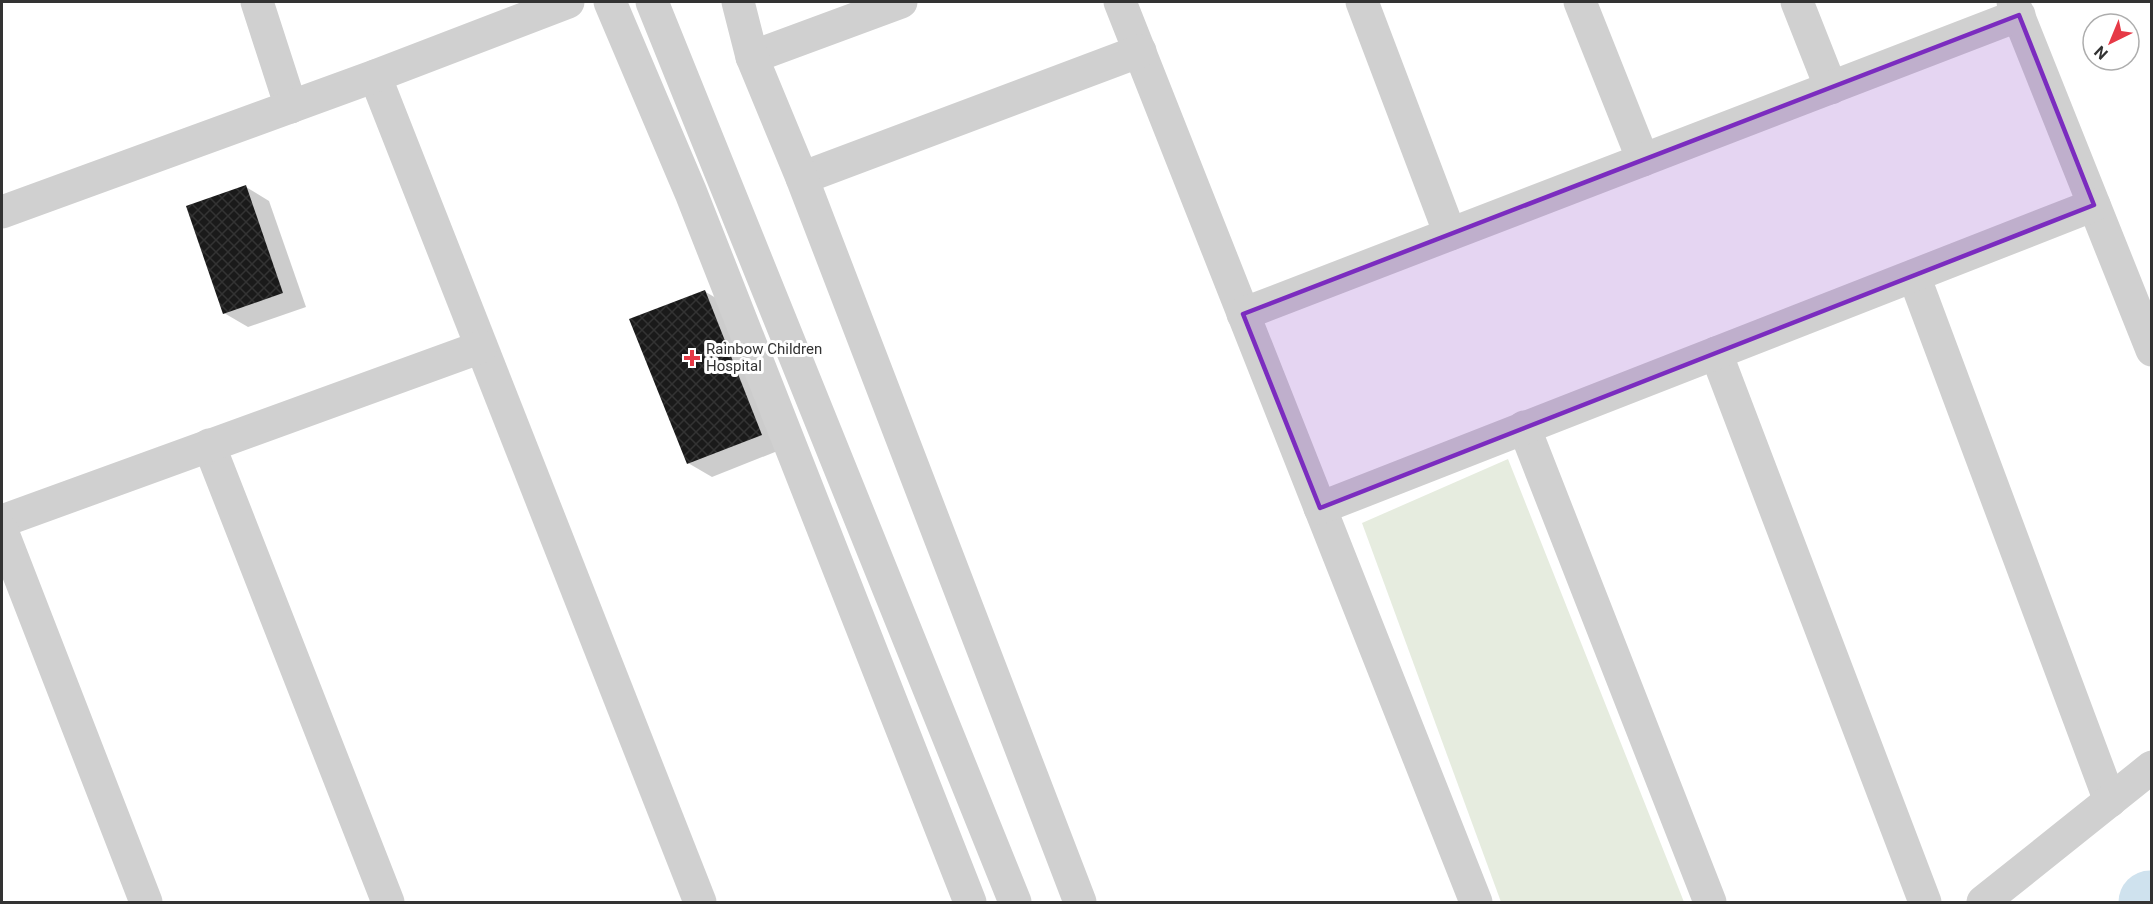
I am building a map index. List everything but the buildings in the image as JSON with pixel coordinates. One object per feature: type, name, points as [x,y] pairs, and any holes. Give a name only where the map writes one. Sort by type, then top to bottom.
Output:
[{"type":"street","points":[[257,2],[291,106]]},
{"type":"street","points":[[2,212],[375,76],[568,2]]},
{"type":"street","points":[[610,2],[691,193],[970,903]]},
{"type":"street","points":[[652,2],[1016,903]]},
{"type":"street","points":[[738,2],[752,57],[802,178],[1080,903]]},
{"type":"street","points":[[752,57],[901,2]]},
{"type":"street","points":[[1120,2],[1476,903]]},
{"type":"street","points":[[1362,2],[1450,234]]},
{"type":"street","points":[[1581,2],[1643,160]]},
{"type":"street","points":[[1797,2],[1831,88]]},
{"type":"street","points":[[1244,314],[1831,88],[2016,8],[2151,350]]},
{"type":"street","points":[[802,178],[1140,51]]},
{"type":"street","points":[[375,76],[700,903]]},
{"type":"street","points":[[1320,508],[2094,205]]},
{"type":"street","points":[[1914,276],[2110,801]]},
{"type":"street","points":[[2,521],[481,347]]},
{"type":"street","points":[[1716,353],[1925,903]]},
{"type":"street","points":[[1524,427],[1710,903]]},
{"type":"street","points":[[209,446],[388,903]]},
{"type":"street","points":[[2,531],[146,903]]},
{"type":"street","points":[[1983,903],[2151,767]]},
{"type":"highlighted area","points":[[2019,15],[2094,205],[1320,508],[1243,314]]},
{"type":"shaded area","points":[[1508,459],[1684,902],[1501,902],[1362,523]]},
{"type":"place","name":"Rainbow Children Hospital","points":[[692,358]]}]
